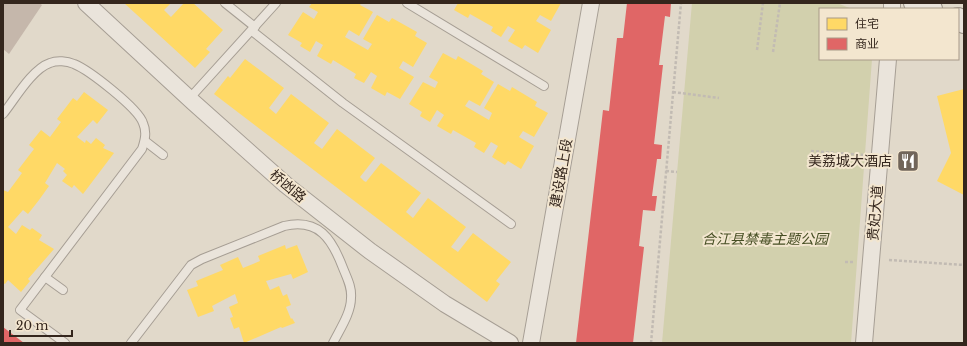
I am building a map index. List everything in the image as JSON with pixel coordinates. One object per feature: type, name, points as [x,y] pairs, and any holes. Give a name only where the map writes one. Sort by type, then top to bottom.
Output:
[{"type":"main road","points":[[915,3],[928,8]]},
{"type":"street","name":"桥凼路","points":[[86,3],[189,99],[286,185],[370,251],[445,304],[510,343]]},
{"type":"street","name":"建设路上段","points":[[531,343],[591,3]]},
{"type":"street","name":"贵妃大道","points":[[864,343],[888,60]]},
{"type":"lane","points":[[225,3],[253,29],[343,103],[511,224]]},
{"type":"lane","points":[[189,99],[276,3]]},
{"type":"lane","points":[[407,3],[544,86]]},
{"type":"lane","points":[[3,114],[38,70],[50,63],[66,62],[80,67],[134,108],[144,123],[145,141],[137,157],[20,310],[65,343]]},
{"type":"lane","points":[[145,141],[163,156]]},
{"type":"lane","points":[[131,343],[191,265],[284,226],[293,224],[313,227],[326,236],[336,250],[350,287],[352,299],[349,311],[333,343]]},
{"type":"lane","points":[[45,277],[63,290]]},
{"type":"path","points":[[651,343],[681,3]]},
{"type":"path","points":[[757,50],[763,3]]},
{"type":"path","points":[[773,52],[780,3]]},
{"type":"path","points":[[673,92],[719,98]]},
{"type":"path","points":[[811,151],[880,156]]},
{"type":"path","points":[[666,170],[677,172]]},
{"type":"path","points":[[871,259],[964,265]]},
{"type":"green space","name":"合江县禁毒主题公园","points":[[692,3],[837,3],[850,8],[819,8],[819,60],[872,60],[851,343],[662,343]]},
{"type":"building: 住宅","points":[[124,3],[171,3],[164,10],[171,17],[184,3],[193,3],[223,30],[206,49],[210,52],[195,68]]},
{"type":"building: 住宅","points":[[312,3],[361,3],[360,5],[373,12],[359,36],[349,30],[345,37],[368,50],[372,44],[363,39],[377,15],[389,22],[392,18],[417,32],[415,36],[427,43],[413,67],[403,61],[399,68],[414,77],[400,99],[387,92],[385,96],[371,88],[377,76],[371,72],[364,83],[354,78],[356,74],[333,60],[331,64],[317,56],[323,45],[316,41],[310,52],[300,46],[302,43],[288,35],[303,12],[314,19],[318,12],[309,7]]},
{"type":"building: 住宅","points":[[458,3],[561,3],[551,21],[540,15],[536,21],[551,30],[538,53],[525,45],[522,49],[508,41],[515,30],[508,26],[501,37],[491,31],[493,27],[470,14],[468,18],[454,10]]},
{"type":"building: 住宅","points":[[443,53],[456,60],[458,56],[483,71],[481,74],[494,82],[480,106],[469,100],[465,106],[489,120],[492,113],[484,108],[498,84],[510,91],[512,87],[537,102],[535,106],[548,113],[534,137],[523,131],[519,137],[534,146],[521,169],[508,161],[505,165],[492,157],[498,146],[491,142],[484,153],[474,147],[476,143],[453,130],[451,134],[437,126],[444,115],[437,110],[430,122],[420,116],[422,112],[409,104],[423,82],[435,88],[438,82],[429,77]]},
{"type":"building: 住宅","points":[[245,59],[284,88],[269,108],[276,114],[291,94],[329,123],[314,143],[322,149],[337,129],[375,158],[360,177],[364,181],[366,182],[381,163],[421,193],[406,212],[413,218],[428,198],[466,227],[451,247],[458,252],[473,233],[511,262],[496,281],[500,284],[487,302],[214,94],[228,76],[230,78]]},
{"type":"building: 住宅","points":[[964,89],[964,195],[937,181],[951,153],[937,96]]},
{"type":"building: 住宅","points":[[84,92],[108,110],[97,124],[93,120],[77,137],[85,143],[86,140],[91,144],[96,138],[105,145],[103,148],[114,153],[83,194],[74,185],[72,188],[62,181],[67,175],[63,171],[65,169],[57,163],[45,183],[49,186],[39,200],[28,214],[23,210],[8,227],[16,234],[22,225],[30,230],[32,228],[42,235],[39,240],[54,249],[28,279],[30,281],[21,292],[8,280],[5,284],[3,283],[3,190],[8,192],[22,173],[18,170],[34,149],[29,145],[41,130],[50,137],[61,122],[57,119],[73,98],[77,101]]},
{"type":"building: 住宅","points":[[285,245],[286,249],[297,245],[308,272],[293,279],[291,274],[266,281],[270,290],[279,286],[283,296],[287,294],[291,305],[286,307],[291,319],[292,318],[295,323],[282,328],[281,327],[244,343],[239,327],[234,329],[230,318],[233,317],[229,307],[238,303],[235,294],[212,306],[214,311],[198,317],[187,290],[198,286],[196,281],[223,270],[220,265],[238,257],[243,268],[260,261],[258,256]]},
{"type":"building: 商业","points":[[627,3],[671,3],[670,17],[665,16],[659,65],[663,65],[654,144],[662,145],[661,159],[657,159],[652,196],[657,196],[655,211],[643,210],[639,246],[644,247],[633,343],[576,343],[603,110],[609,111],[617,38],[623,38]]},
{"type":"building: 商业","points":[[3,327],[24,343],[3,343]]},
{"type":"building: 其他","points":[[3,3],[39,3],[42,5],[9,54],[3,49]]},
{"type":"place","name":"美荔城大酒店","points":[[908,161]]}]
